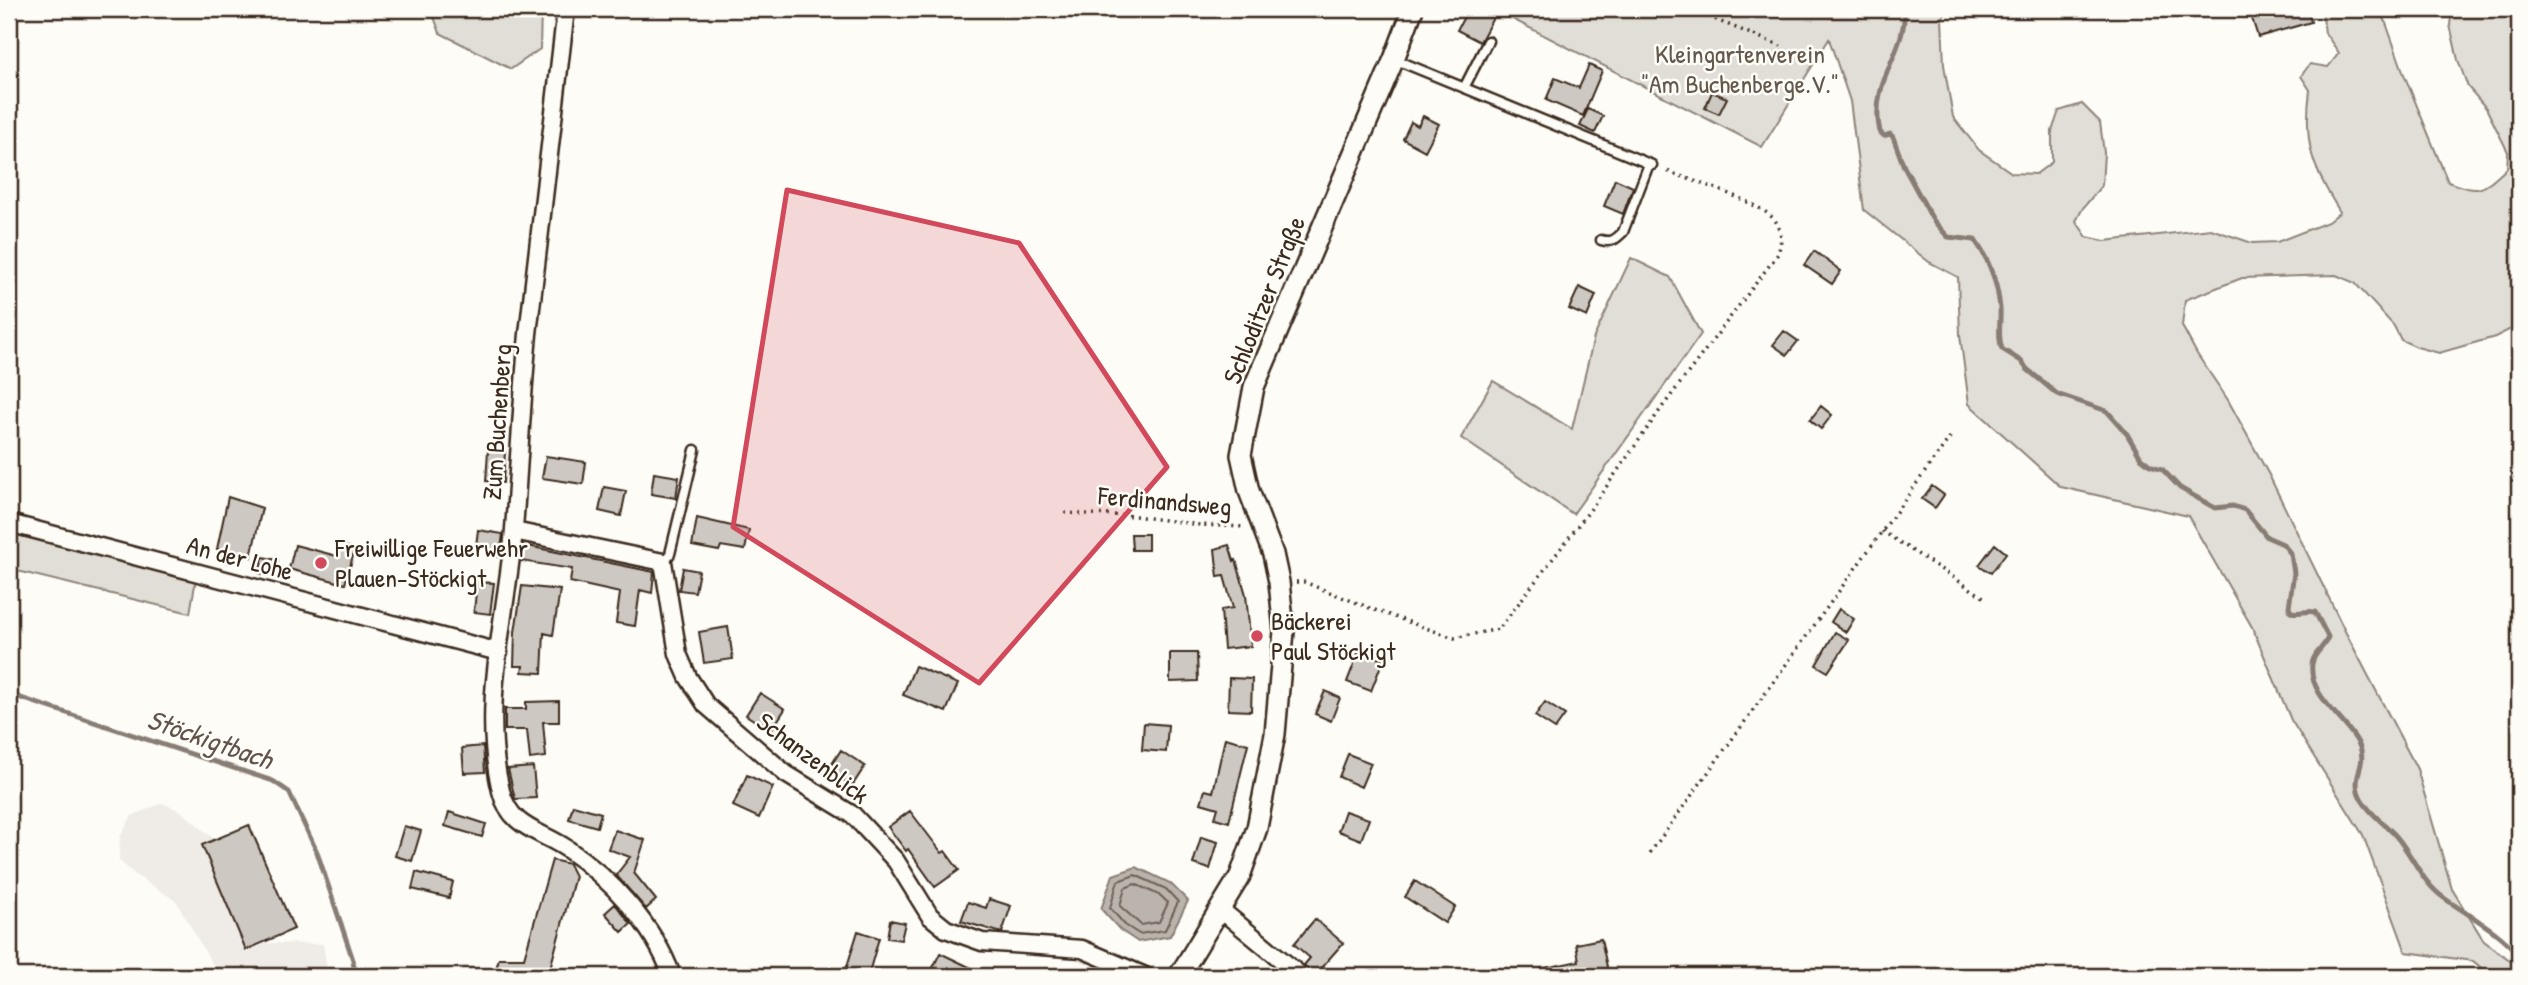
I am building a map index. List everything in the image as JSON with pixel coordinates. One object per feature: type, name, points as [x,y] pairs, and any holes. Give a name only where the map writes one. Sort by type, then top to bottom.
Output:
[{"type":"street","name":"Zum Buchenberg","points":[[566,9],[528,334],[514,531],[493,727],[501,792],[509,809],[520,824],[565,848],[611,887],[653,937],[672,976]]},
{"type":"street","name":"Schloditzer Straße","points":[[1179,976],[1240,876],[1257,828],[1275,734],[1284,631],[1279,582],[1273,554],[1249,492],[1241,455],[1254,387],[1413,9]]},
{"type":"street","name":"An der Lohe","points":[[9,523],[499,652]]},
{"type":"street","points":[[514,531],[663,562]]},
{"type":"street","name":"Schanzenblick","points":[[663,562],[678,654],[688,677],[706,705],[786,774],[853,814],[896,861],[930,916],[946,929],[982,942],[1082,949],[1145,976]]},
{"type":"street","points":[[1221,910],[1301,976]]},
{"type":"lane","points":[[1464,88],[1488,41]]},
{"type":"lane","points":[[1394,59],[1651,165],[1623,232],[1615,240],[1601,240]]},
{"type":"lane","points":[[663,562],[670,554],[695,450]]},
{"type":"path","points":[[1689,9],[1781,46]]},
{"type":"path","points":[[1279,582],[1304,582],[1454,638],[1499,629],[1778,254],[1782,240],[1780,230],[1769,214],[1651,165]]},
{"type":"path","points":[[1650,853],[1953,433]]},
{"type":"path","name":"Ferdinandsweg","points":[[1065,513],[1135,516],[1200,525],[1262,528]]},
{"type":"path","points":[[1882,531],[1985,598]]},
{"type":"highlighted area","points":[[787,190],[1019,243],[1167,467],[979,683],[733,527]]},
{"type":"shaded area","points":[[162,803],[181,811],[214,839],[249,825],[294,929],[263,943],[323,944],[328,976],[219,976],[176,901],[119,861],[120,837],[132,816]]},
{"type":"green space","points":[[431,9],[541,9],[540,49],[511,69],[440,33]]},
{"type":"green space","name":"Kleingartenverein \"Am Buchenberge.V.\"","points":[[1493,9],[1948,9],[1942,18],[1944,65],[1953,117],[1979,150],[2012,173],[2036,174],[2052,162],[2052,131],[2059,111],[2082,104],[2100,122],[2104,153],[2102,185],[2076,221],[2087,237],[2105,241],[2211,229],[2252,243],[2277,242],[2328,222],[2340,212],[2316,168],[2309,140],[2310,90],[2301,76],[2310,64],[2328,67],[2339,53],[2325,33],[2322,9],[2381,9],[2405,77],[2448,182],[2474,189],[2486,186],[2507,168],[2508,152],[2486,108],[2468,87],[2450,25],[2452,9],[2519,9],[2519,325],[2495,337],[2439,353],[2417,347],[2401,340],[2394,326],[2355,283],[2336,275],[2242,278],[2185,300],[2182,326],[2228,400],[2269,475],[2346,633],[2417,769],[2452,889],[2484,941],[2519,967],[2519,976],[2491,976],[2473,961],[2406,952],[2363,835],[2291,720],[2252,627],[2188,516],[2061,487],[1969,404],[1960,335],[1958,277],[1929,262],[1864,210],[1850,101],[1829,39],[1762,147]]},
{"type":"green space","points":[[1631,258],[1670,277],[1701,334],[1573,514],[1461,438],[1493,381],[1572,429],[1594,337]]},
{"type":"green space","points":[[9,533],[196,579],[190,613],[9,569]]},
{"type":"water","points":[[1136,867],[1170,883],[1188,901],[1170,936],[1138,942],[1120,930],[1101,909],[1113,875]]},
{"type":"building","points":[[1468,9],[1475,9],[1493,18],[1480,42],[1457,30]]},
{"type":"building","points":[[2249,9],[2308,9],[2311,22],[2258,37]]},
{"type":"building","points":[[1589,65],[1602,71],[1583,116],[1546,100],[1555,78],[1579,88]]},
{"type":"building","points":[[1712,92],[1727,98],[1719,114],[1705,108]]},
{"type":"building","points":[[1588,109],[1603,116],[1595,133],[1580,126]]},
{"type":"building","points":[[1423,116],[1439,124],[1425,151],[1403,139],[1411,122],[1418,126]]},
{"type":"building","points":[[1615,179],[1633,187],[1623,214],[1604,206]]},
{"type":"building","points":[[1814,251],[1841,271],[1832,284],[1804,265]]},
{"type":"building","points":[[1579,287],[1596,295],[1587,317],[1569,309]]},
{"type":"building","points":[[1784,331],[1798,341],[1787,355],[1773,345]]},
{"type":"building","points":[[1821,406],[1832,415],[1821,429],[1810,420]]},
{"type":"building","points":[[488,450],[505,452],[503,483],[486,481]]},
{"type":"building","points":[[546,456],[586,462],[583,484],[542,478]]},
{"type":"building","points":[[654,473],[679,477],[676,498],[651,494]]},
{"type":"building","points":[[1932,486],[1944,495],[1935,508],[1922,499]]},
{"type":"building","points":[[604,487],[626,491],[621,516],[599,511]]},
{"type":"building","points":[[228,497],[262,508],[251,557],[217,549]]},
{"type":"building","points":[[697,518],[749,530],[745,550],[721,546],[719,551],[692,546]]},
{"type":"building","points":[[478,530],[503,534],[500,557],[487,555],[488,548],[476,546]]},
{"type":"building","points":[[1131,534],[1148,534],[1148,550],[1132,550]]},
{"type":"building","points":[[1995,544],[2006,553],[1991,573],[1979,565]]},
{"type":"building","name":"Freiwillige Feuerwehr Plauen-Stöckigt","points":[[295,545],[337,556],[340,545],[355,549],[345,584],[289,569]]},
{"type":"building","points":[[523,545],[654,572],[652,593],[640,590],[635,626],[616,623],[620,593],[570,582],[572,569],[521,561]]},
{"type":"building","points":[[1229,545],[1246,595],[1251,646],[1224,649],[1221,610],[1233,608],[1224,576],[1218,577],[1215,549]]},
{"type":"building","points":[[263,557],[278,560],[275,576],[259,573]]},
{"type":"building","points":[[683,568],[699,571],[695,592],[679,590]]},
{"type":"building","points":[[477,582],[494,583],[490,614],[474,612]]},
{"type":"building","points":[[522,586],[560,590],[553,635],[544,633],[542,673],[522,672],[523,666],[514,666],[515,632]]},
{"type":"building","points":[[1839,609],[1854,619],[1846,632],[1831,622]]},
{"type":"building","points":[[728,627],[733,659],[704,663],[699,632]]},
{"type":"building","points":[[1835,632],[1849,640],[1828,672],[1816,665]]},
{"type":"building","points":[[1359,651],[1383,660],[1371,691],[1347,682]]},
{"type":"building","points":[[1170,653],[1197,653],[1198,681],[1170,682]]},
{"type":"building","points":[[915,666],[958,684],[946,712],[903,695]]},
{"type":"building","points":[[1229,678],[1252,679],[1251,711],[1228,710]]},
{"type":"building","points":[[1325,691],[1340,698],[1331,721],[1315,714]]},
{"type":"building","points":[[760,693],[785,709],[771,731],[746,715]]},
{"type":"building","points":[[559,701],[559,722],[543,722],[546,757],[530,759],[527,730],[505,730],[505,709],[526,709],[526,702]]},
{"type":"building","points":[[1545,702],[1565,715],[1555,729],[1535,716]]},
{"type":"building","points":[[1144,723],[1168,725],[1166,752],[1142,750]]},
{"type":"building","points":[[1225,738],[1248,744],[1229,822],[1215,818],[1218,808],[1201,803],[1205,790],[1213,792]]},
{"type":"building","points":[[483,746],[485,772],[464,773],[462,748]]},
{"type":"building","points":[[841,750],[865,766],[852,786],[828,770]]},
{"type":"building","points":[[1348,754],[1371,763],[1361,787],[1339,777]]},
{"type":"building","points":[[533,767],[536,798],[515,799],[508,769]]},
{"type":"building","points":[[747,775],[773,787],[759,818],[733,806]]},
{"type":"building","points":[[573,805],[601,813],[597,827],[569,819]]},
{"type":"building","points":[[910,811],[942,853],[945,851],[959,870],[935,887],[908,849],[906,851],[888,827]]},
{"type":"building","points":[[1345,811],[1369,819],[1361,840],[1338,831]]},
{"type":"building","points":[[449,812],[486,824],[482,837],[445,826]]},
{"type":"building","points":[[249,825],[294,929],[246,950],[202,845]]},
{"type":"building","points":[[404,826],[421,831],[412,861],[395,856]]},
{"type":"building","points":[[615,830],[645,840],[634,873],[656,900],[646,909],[616,875],[630,857],[608,849]]},
{"type":"building","points":[[1201,837],[1218,842],[1210,869],[1193,864]]},
{"type":"building","points":[[552,860],[569,864],[575,876],[548,976],[494,976],[499,958],[524,958]]},
{"type":"building","points":[[416,872],[453,882],[449,898],[412,889]]},
{"type":"building","points":[[1415,881],[1455,907],[1445,923],[1405,897]]},
{"type":"building","points":[[989,899],[1011,906],[1002,933],[961,921],[968,902],[986,908]]},
{"type":"building","points":[[615,904],[631,924],[622,932],[605,913]]},
{"type":"building","points":[[1315,919],[1343,943],[1314,976],[1311,976],[1311,972],[1304,965],[1310,958],[1294,944]]},
{"type":"building","points":[[890,920],[905,923],[901,940],[887,938]]},
{"type":"building","points":[[858,931],[879,938],[868,976],[844,976]]},
{"type":"building","points":[[1601,939],[1609,976],[1540,976],[1540,969],[1579,961],[1576,944]]},
{"type":"building","points":[[940,953],[988,976],[929,976]]},
{"type":"waterway","points":[[1904,9],[1904,24],[1879,97],[1880,132],[1884,136],[1890,134],[1893,137],[1904,167],[1933,220],[1948,237],[1975,240],[1989,264],[2000,309],[2002,349],[2021,361],[2057,394],[2107,411],[2127,434],[2141,458],[2162,469],[2180,488],[2215,508],[2233,506],[2245,510],[2267,537],[2283,544],[2291,554],[2294,573],[2289,607],[2291,612],[2315,612],[2328,637],[2313,660],[2312,676],[2322,697],[2359,745],[2362,759],[2357,785],[2362,800],[2401,843],[2436,892],[2494,931],[2519,956]]},
{"type":"waterway","name":"Stöckigtbach","points":[[9,694],[273,781],[289,792],[317,852],[353,960],[355,976]]},
{"type":"place","name":"Freiwillige Feuerwehr Plauen-Stöckigt","points":[[321,563]]},
{"type":"place","name":"Bäckerei Paul Stöckigt","points":[[1257,636]]}]
